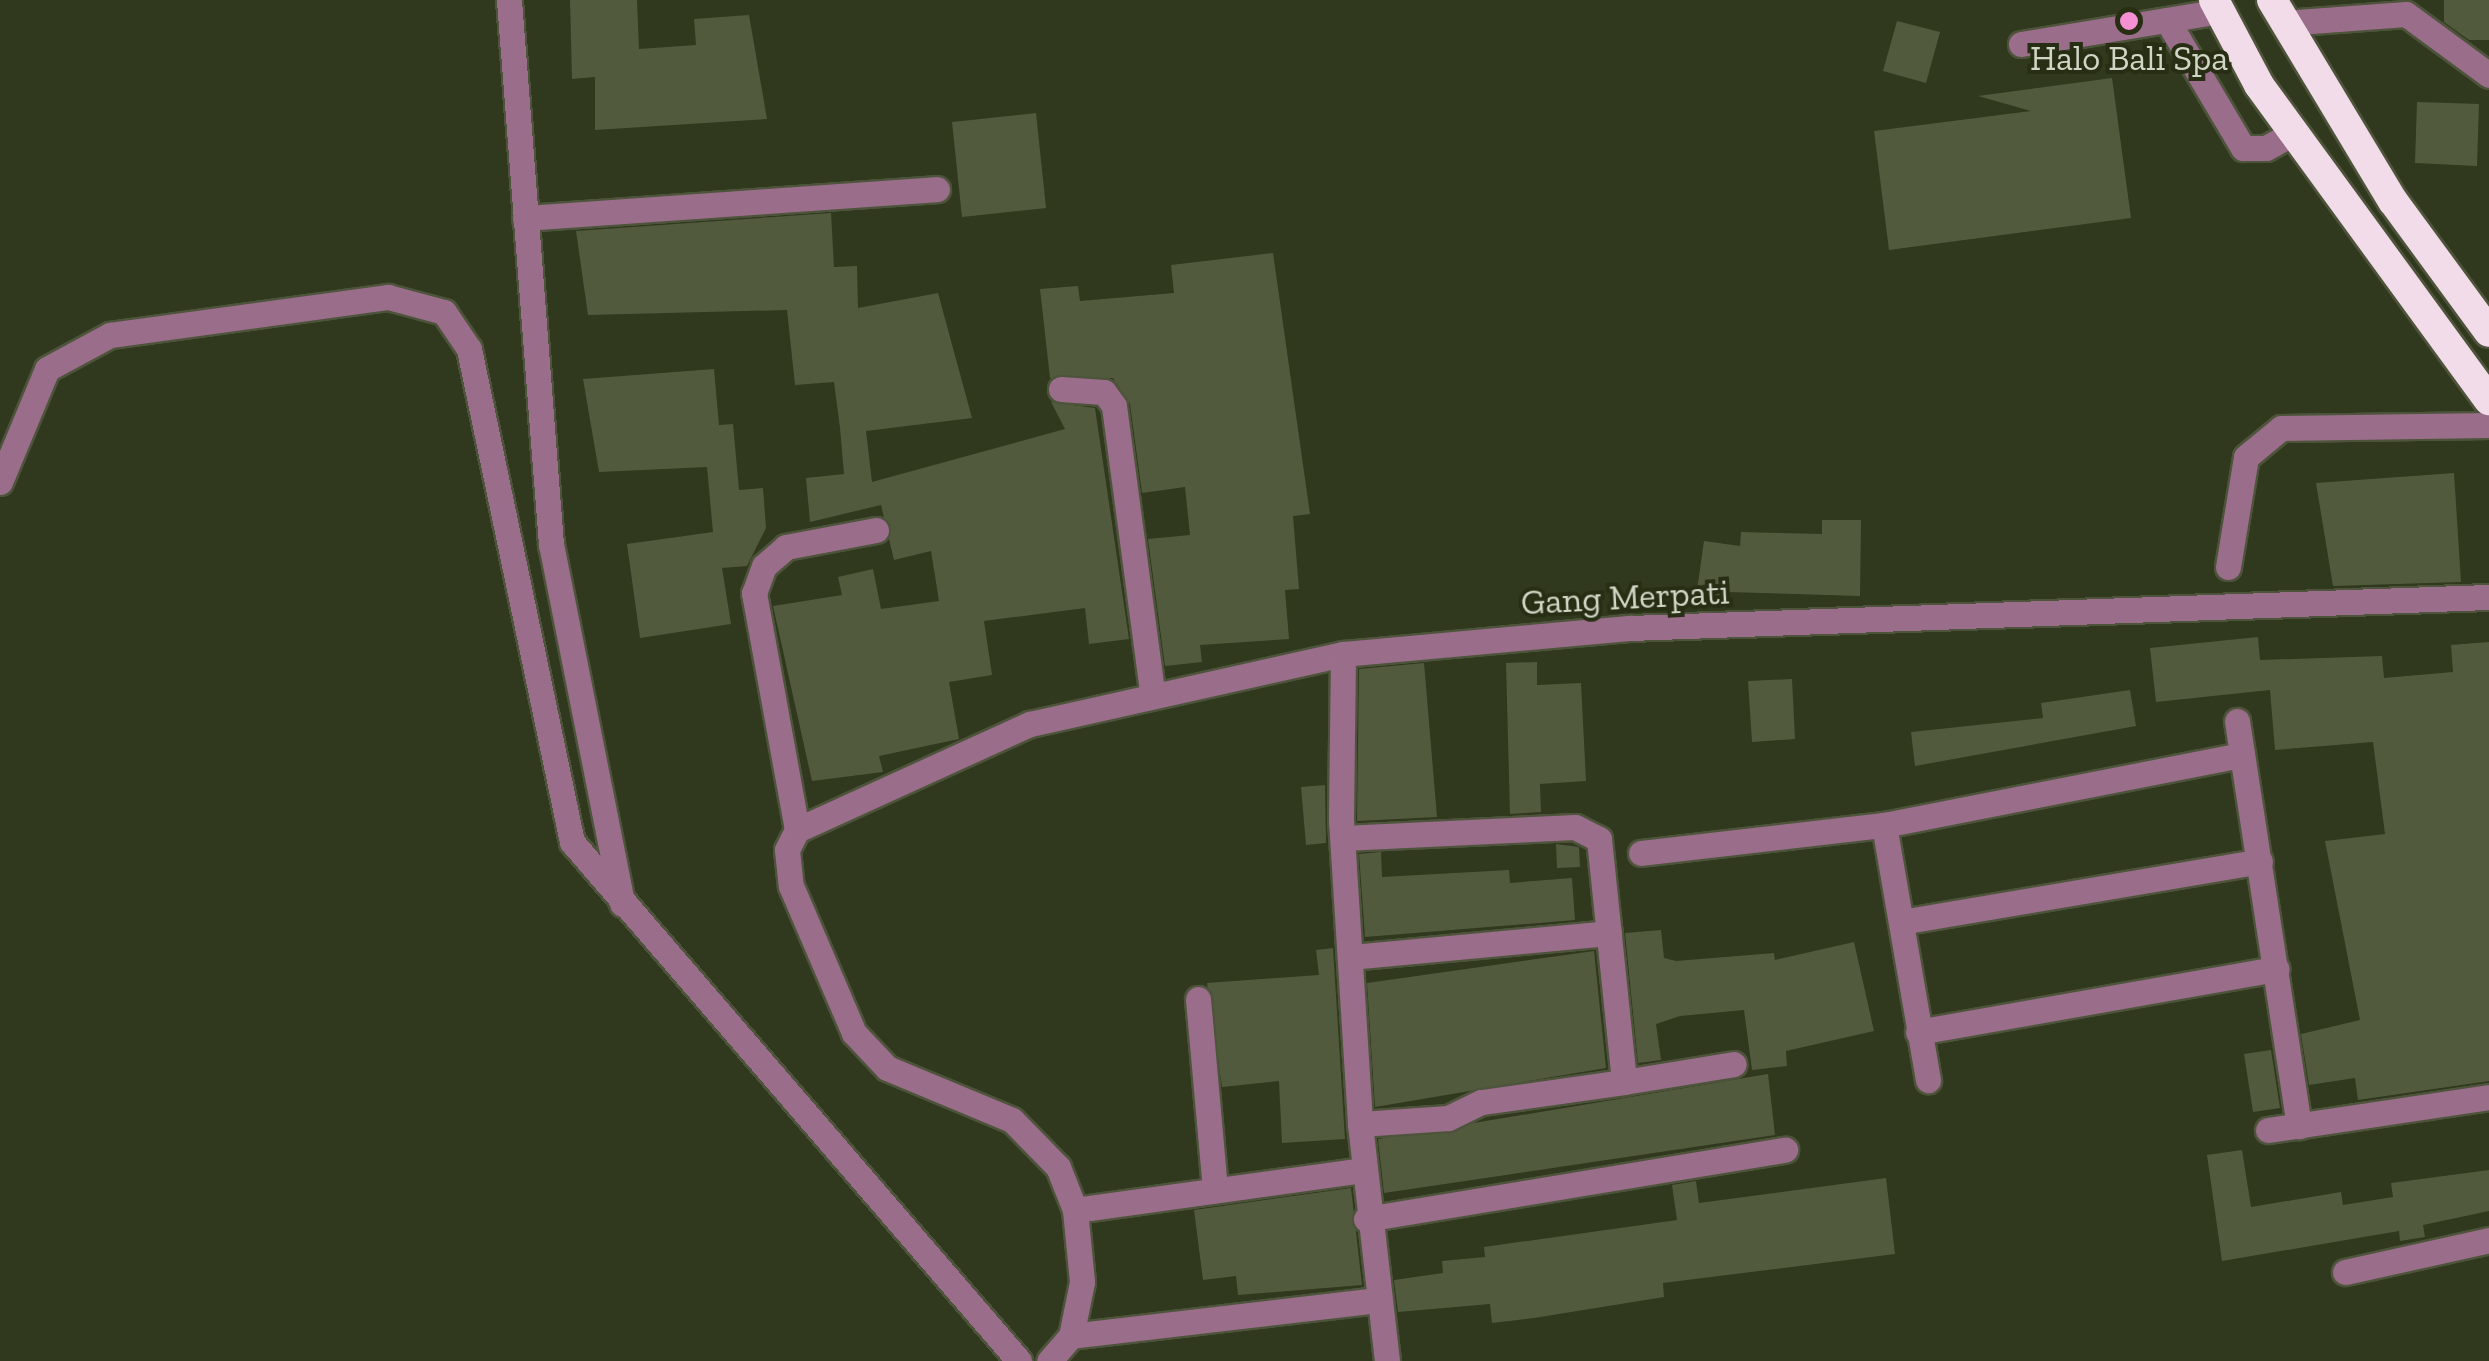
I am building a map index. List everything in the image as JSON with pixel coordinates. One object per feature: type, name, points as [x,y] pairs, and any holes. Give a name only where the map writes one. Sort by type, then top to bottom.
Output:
[{"type":"highway","points":[[2217,6],[2292,133],[2489,400]]},
{"type":"highway","points":[[2278,12],[2393,202],[2489,332]]},
{"type":"street","points":[[509,0],[550,544],[622,904]]},
{"type":"street","points":[[2020,44],[2166,20],[2217,6]]},
{"type":"street","points":[[2278,12],[2406,14],[2489,75]]},
{"type":"street","points":[[2166,20],[2243,148],[2266,148],[2292,133]]},
{"type":"street","points":[[525,218],[937,190]]},
{"type":"street","points":[[0,482],[47,370],[110,335],[388,297],[444,312],[469,349],[563,819],[584,863],[1019,1361]]},
{"type":"street","points":[[1061,388],[1104,392],[1114,406],[1152,690]]},
{"type":"street","points":[[2228,567],[2246,457],[2281,428],[2489,424]]},
{"type":"street","points":[[876,530],[786,547],[764,566],[754,593],[797,830],[787,850],[802,927],[854,1033],[886,1068],[1030,1133],[1058,1167],[1075,1210],[1082,1282],[1071,1336],[1049,1361]]},
{"type":"street","name":"Gang Merpati","points":[[797,830],[1030,724],[1152,690],[1342,654],[1630,628],[2489,597]]},
{"type":"street","points":[[1342,654],[1343,838],[1360,1124],[1366,1218],[1387,1361]]},
{"type":"street","points":[[2237,721],[2299,1126]]},
{"type":"street","points":[[1641,853],[1884,825],[2242,755]]},
{"type":"street","points":[[1884,825],[1928,1080]]},
{"type":"street","points":[[1343,838],[1575,827],[1599,840],[1624,1082]]},
{"type":"street","points":[[1900,922],[2260,861]]},
{"type":"street","points":[[1351,957],[1609,933]]},
{"type":"street","points":[[1918,1032],[2276,969]]},
{"type":"street","points":[[1198,998],[1215,1190]]},
{"type":"street","points":[[1360,1124],[1448,1118],[1480,1102],[1734,1064]]},
{"type":"street","points":[[2268,1130],[2489,1097]]},
{"type":"street","points":[[1366,1218],[1785,1150]]},
{"type":"street","points":[[1075,1210],[1364,1170]]},
{"type":"street","points":[[2344,1272],[2489,1240]]},
{"type":"street","points":[[1071,1336],[1376,1300]]},
{"type":"building","points":[[570,0],[637,0],[639,49],[696,45],[694,19],[749,15],[767,119],[595,130],[595,77],[572,79]]},
{"type":"building","points":[[2444,0],[2489,0],[2489,40],[2469,40],[2444,22]]},
{"type":"building","points":[[1897,21],[1940,32],[1926,83],[1883,71]]},
{"type":"building","points":[[2112,78],[2131,218],[1889,250],[1874,131],[2031,111],[1978,96]]},
{"type":"building","points":[[2417,102],[2479,104],[2477,166],[2415,163]]},
{"type":"building","points":[[1036,113],[1046,208],[962,217],[952,122]]},
{"type":"building","points":[[831,213],[834,267],[857,266],[858,308],[938,293],[972,418],[866,431],[872,482],[1065,429],[1051,402],[1095,408],[1129,639],[1089,644],[1085,608],[984,621],[992,675],[949,682],[959,739],[879,756],[883,772],[812,781],[773,606],[842,595],[838,577],[873,569],[881,609],[939,601],[931,551],[894,560],[881,505],[810,522],[806,478],[844,474],[840,428],[834,382],[795,385],[787,310],[588,315],[576,231]]},
{"type":"building","points":[[1273,253],[1310,514],[1293,516],[1299,589],[1285,590],[1289,639],[1200,645],[1202,662],[1165,666],[1148,539],[1190,535],[1185,487],[1142,493],[1130,404],[1113,378],[1050,378],[1040,289],[1078,286],[1080,301],[1174,293],[1171,265]]},
{"type":"building","points":[[714,369],[719,425],[733,424],[739,490],[763,488],[766,528],[747,566],[722,568],[731,624],[640,638],[627,544],[713,532],[707,467],[599,472],[583,379]]},
{"type":"building","points":[[2454,473],[2461,582],[2333,586],[2316,483]]},
{"type":"building","points":[[1822,520],[1861,520],[1860,596],[1728,592],[1725,608],[1695,604],[1704,541],[1740,546],[1741,532],[1822,534]]},
{"type":"building","points":[[2258,637],[2260,660],[2382,656],[2384,678],[2453,672],[2451,645],[2489,642],[2489,1081],[2358,1100],[2355,1078],[2309,1085],[2301,1034],[2360,1020],[2325,841],[2385,834],[2373,742],[2275,750],[2270,690],[2156,702],[2150,648]]},
{"type":"building","points":[[1537,662],[1537,685],[1581,683],[1586,781],[1540,784],[1541,812],[1510,814],[1506,663]]},
{"type":"building","points":[[1424,663],[1437,817],[1357,821],[1359,669]]},
{"type":"building","points":[[1792,679],[1795,739],[1752,742],[1748,681]]},
{"type":"building","points":[[2130,690],[2136,726],[1915,766],[1911,732],[2043,718],[2041,703]]},
{"type":"building","points":[[1325,785],[1326,843],[1306,845],[1301,787]]},
{"type":"building","points":[[1556,844],[1579,847],[1580,867],[1557,868]]},
{"type":"building","points":[[1381,852],[1382,877],[1509,870],[1510,883],[1572,878],[1575,920],[1365,937],[1359,854]]},
{"type":"building","points":[[1661,930],[1664,958],[1676,961],[1774,953],[1775,960],[1854,942],[1874,1031],[1786,1051],[1787,1066],[1752,1070],[1744,1010],[1680,1016],[1656,1024],[1661,1060],[1638,1063],[1625,933]]},
{"type":"building","points":[[1333,948],[1345,1139],[1282,1143],[1279,1081],[1222,1087],[1207,983],[1319,975],[1316,950]]},
{"type":"building","points":[[1594,951],[1606,1068],[1375,1107],[1367,983]]},
{"type":"building","points":[[2271,1050],[2280,1108],[2253,1112],[2244,1054]]},
{"type":"building","points":[[1768,1074],[1775,1135],[1384,1193],[1378,1139]]},
{"type":"building","points":[[2242,1150],[2251,1207],[2341,1192],[2343,1205],[2393,1197],[2391,1183],[2489,1170],[2489,1211],[2423,1225],[2425,1237],[2400,1241],[2399,1231],[2222,1261],[2207,1155]]},
{"type":"building","points":[[1886,1178],[1895,1254],[1663,1283],[1664,1297],[1492,1323],[1490,1304],[1398,1312],[1394,1280],[1443,1273],[1442,1261],[1485,1257],[1484,1247],[1677,1220],[1672,1185],[1696,1181],[1699,1203]]},
{"type":"building","points":[[1351,1188],[1362,1285],[1238,1295],[1236,1276],[1203,1280],[1194,1210]]},
{"type":"place","name":"Halo Bali Spa","points":[[2129,21]]}]
